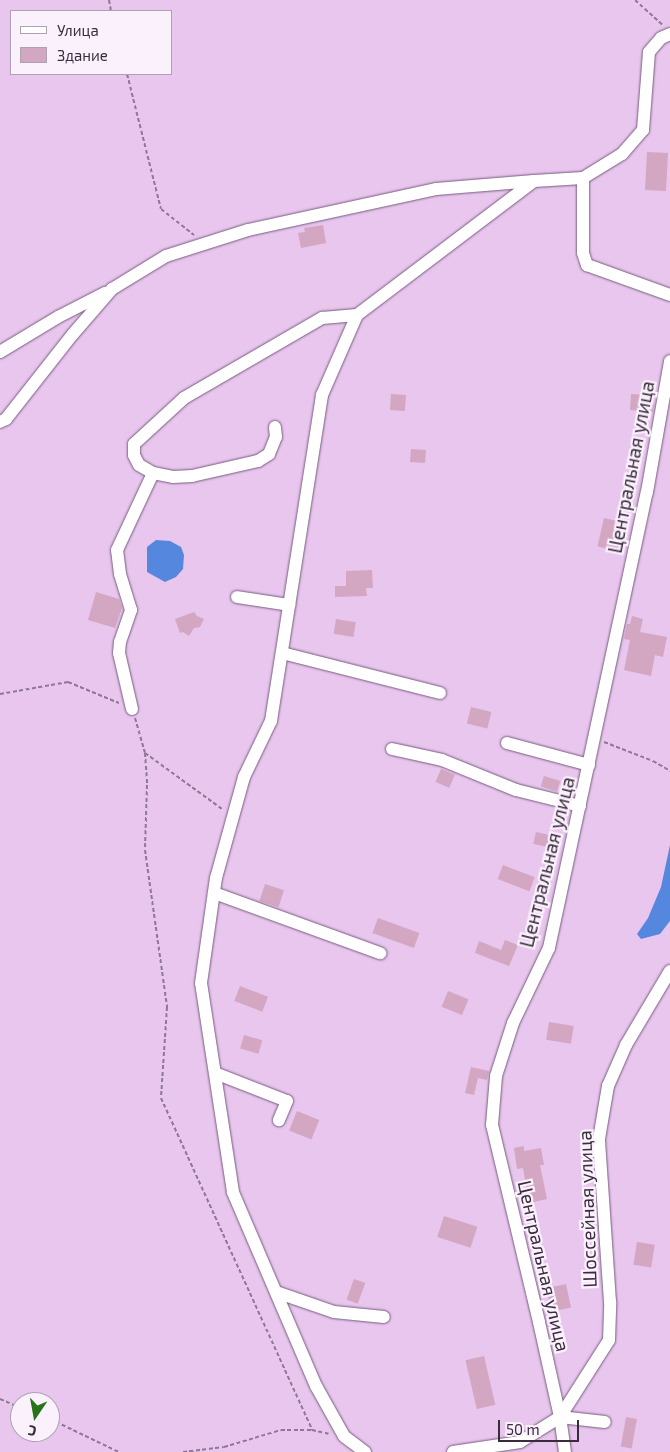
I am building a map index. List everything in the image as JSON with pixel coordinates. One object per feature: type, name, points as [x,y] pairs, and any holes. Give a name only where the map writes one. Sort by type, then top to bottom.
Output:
[{"type":"street","points":[[0,352],[58,317],[112,289],[166,256],[248,230],[436,188],[583,178],[622,154],[643,130],[649,52],[661,38],[670,34]]},
{"type":"street","points":[[583,178],[583,253],[587,265],[670,295]]},
{"type":"street","points":[[365,1452],[344,1436],[325,1402],[233,1192],[201,983],[214,893],[233,817],[244,777],[271,721],[322,395],[357,315],[534,181]]},
{"type":"street","points":[[0,422],[6,419],[73,334],[112,289]]},
{"type":"street","points":[[275,427],[276,437],[269,454],[258,461],[192,476],[173,477],[153,473],[139,465],[134,455],[134,444],[184,398],[322,318],[357,315]]},
{"type":"street","name":"Центральная улица","points":[[565,1452],[560,1417],[492,1125],[496,1076],[513,1023],[548,948],[595,739],[647,492],[670,361]]},
{"type":"street","points":[[132,709],[119,653],[120,642],[130,610],[120,574],[117,550],[153,473]]},
{"type":"street","points":[[237,596],[289,605]]},
{"type":"street","points":[[282,653],[440,693]]},
{"type":"street","points":[[507,743],[589,764]]},
{"type":"street","points":[[392,749],[442,760],[516,790],[580,806]]},
{"type":"street","points":[[214,893],[380,953]]},
{"type":"street","name":"Шоссейная улица","points":[[560,1417],[609,1340],[610,1302],[599,1139],[608,1086],[626,1046],[670,971]]},
{"type":"street","points":[[215,1073],[287,1101],[279,1120]]},
{"type":"street","points":[[276,1292],[334,1312],[384,1317]]},
{"type":"street","points":[[453,1452],[520,1442],[560,1417],[605,1422]]},
{"type":"path","points":[[635,0],[670,28]]},
{"type":"path","points":[[127,75],[161,209],[195,236]]},
{"type":"path","points":[[0,694],[68,682],[132,709],[145,753],[147,785],[145,850],[167,1007],[161,1098],[312,1430],[281,1430],[224,1447],[183,1452]]},
{"type":"path","points":[[595,739],[628,749],[670,771]]},
{"type":"path","points":[[145,753],[233,817]]},
{"type":"path","points":[[60,1424],[119,1452]]},
{"type":"water","points":[[156,540],[170,541],[181,547],[184,555],[183,569],[176,577],[165,582],[147,572],[147,547]]},
{"type":"water","points":[[670,845],[670,921],[660,934],[641,939],[637,934],[648,918],[661,887]]},
{"type":"building","points":[[647,152],[668,153],[666,191],[645,190]]},
{"type":"building","points":[[323,225],[326,243],[301,248],[298,233],[305,232],[304,228]]},
{"type":"building","points":[[391,394],[406,395],[405,411],[390,410]]},
{"type":"building","points":[[631,394],[649,395],[648,403],[654,404],[653,412],[630,410]]},
{"type":"building","points":[[411,449],[426,450],[425,463],[410,462]]},
{"type":"building","points":[[604,518],[626,523],[620,551],[597,546]]},
{"type":"building","points":[[372,570],[373,588],[366,588],[367,596],[335,597],[335,586],[346,586],[346,571]]},
{"type":"building","points":[[96,592],[119,599],[122,608],[115,628],[88,620]]},
{"type":"building","points":[[194,612],[197,616],[204,619],[200,627],[194,628],[189,636],[183,632],[180,633],[175,619]]},
{"type":"building","points":[[632,616],[643,619],[640,632],[667,637],[663,657],[655,655],[651,676],[624,670],[630,640],[624,639],[627,624],[630,624]]},
{"type":"building","points":[[336,619],[356,622],[353,637],[334,634]]},
{"type":"building","points":[[471,707],[491,712],[487,729],[467,723]]},
{"type":"building","points":[[441,769],[455,775],[449,788],[436,782]]},
{"type":"building","points":[[544,776],[560,781],[557,791],[541,787]]},
{"type":"building","points":[[536,832],[554,836],[551,848],[533,844]]},
{"type":"building","points":[[503,865],[535,877],[529,891],[498,879]]},
{"type":"building","points":[[265,884],[284,890],[278,907],[259,901]]},
{"type":"building","points":[[378,918],[419,933],[414,948],[373,933]]},
{"type":"building","points":[[505,940],[518,945],[509,966],[475,953],[479,941],[501,950]]},
{"type":"building","points":[[240,986],[268,997],[262,1012],[234,1001]]},
{"type":"building","points":[[448,991],[468,999],[462,1015],[442,1007]]},
{"type":"building","points":[[549,1022],[574,1026],[571,1044],[546,1040]]},
{"type":"building","points":[[244,1035],[262,1040],[258,1054],[240,1048]]},
{"type":"building","points":[[471,1067],[489,1071],[487,1080],[478,1078],[474,1095],[465,1093]]},
{"type":"building","points":[[297,1111],[319,1120],[311,1139],[289,1130]]},
{"type":"building","points":[[524,1146],[524,1151],[541,1148],[544,1165],[540,1165],[547,1199],[529,1203],[523,1168],[517,1169],[514,1148]]},
{"type":"building","points":[[444,1216],[477,1227],[470,1248],[437,1237]]},
{"type":"building","points":[[637,1242],[655,1245],[651,1268],[633,1265]]},
{"type":"building","points":[[354,1279],[365,1283],[358,1304],[346,1300]]},
{"type":"building","points":[[566,1284],[571,1307],[551,1312],[546,1288]]},
{"type":"building","points":[[484,1356],[495,1405],[477,1409],[465,1360]]},
{"type":"building","points":[[626,1417],[637,1419],[632,1448],[621,1447]]}]
